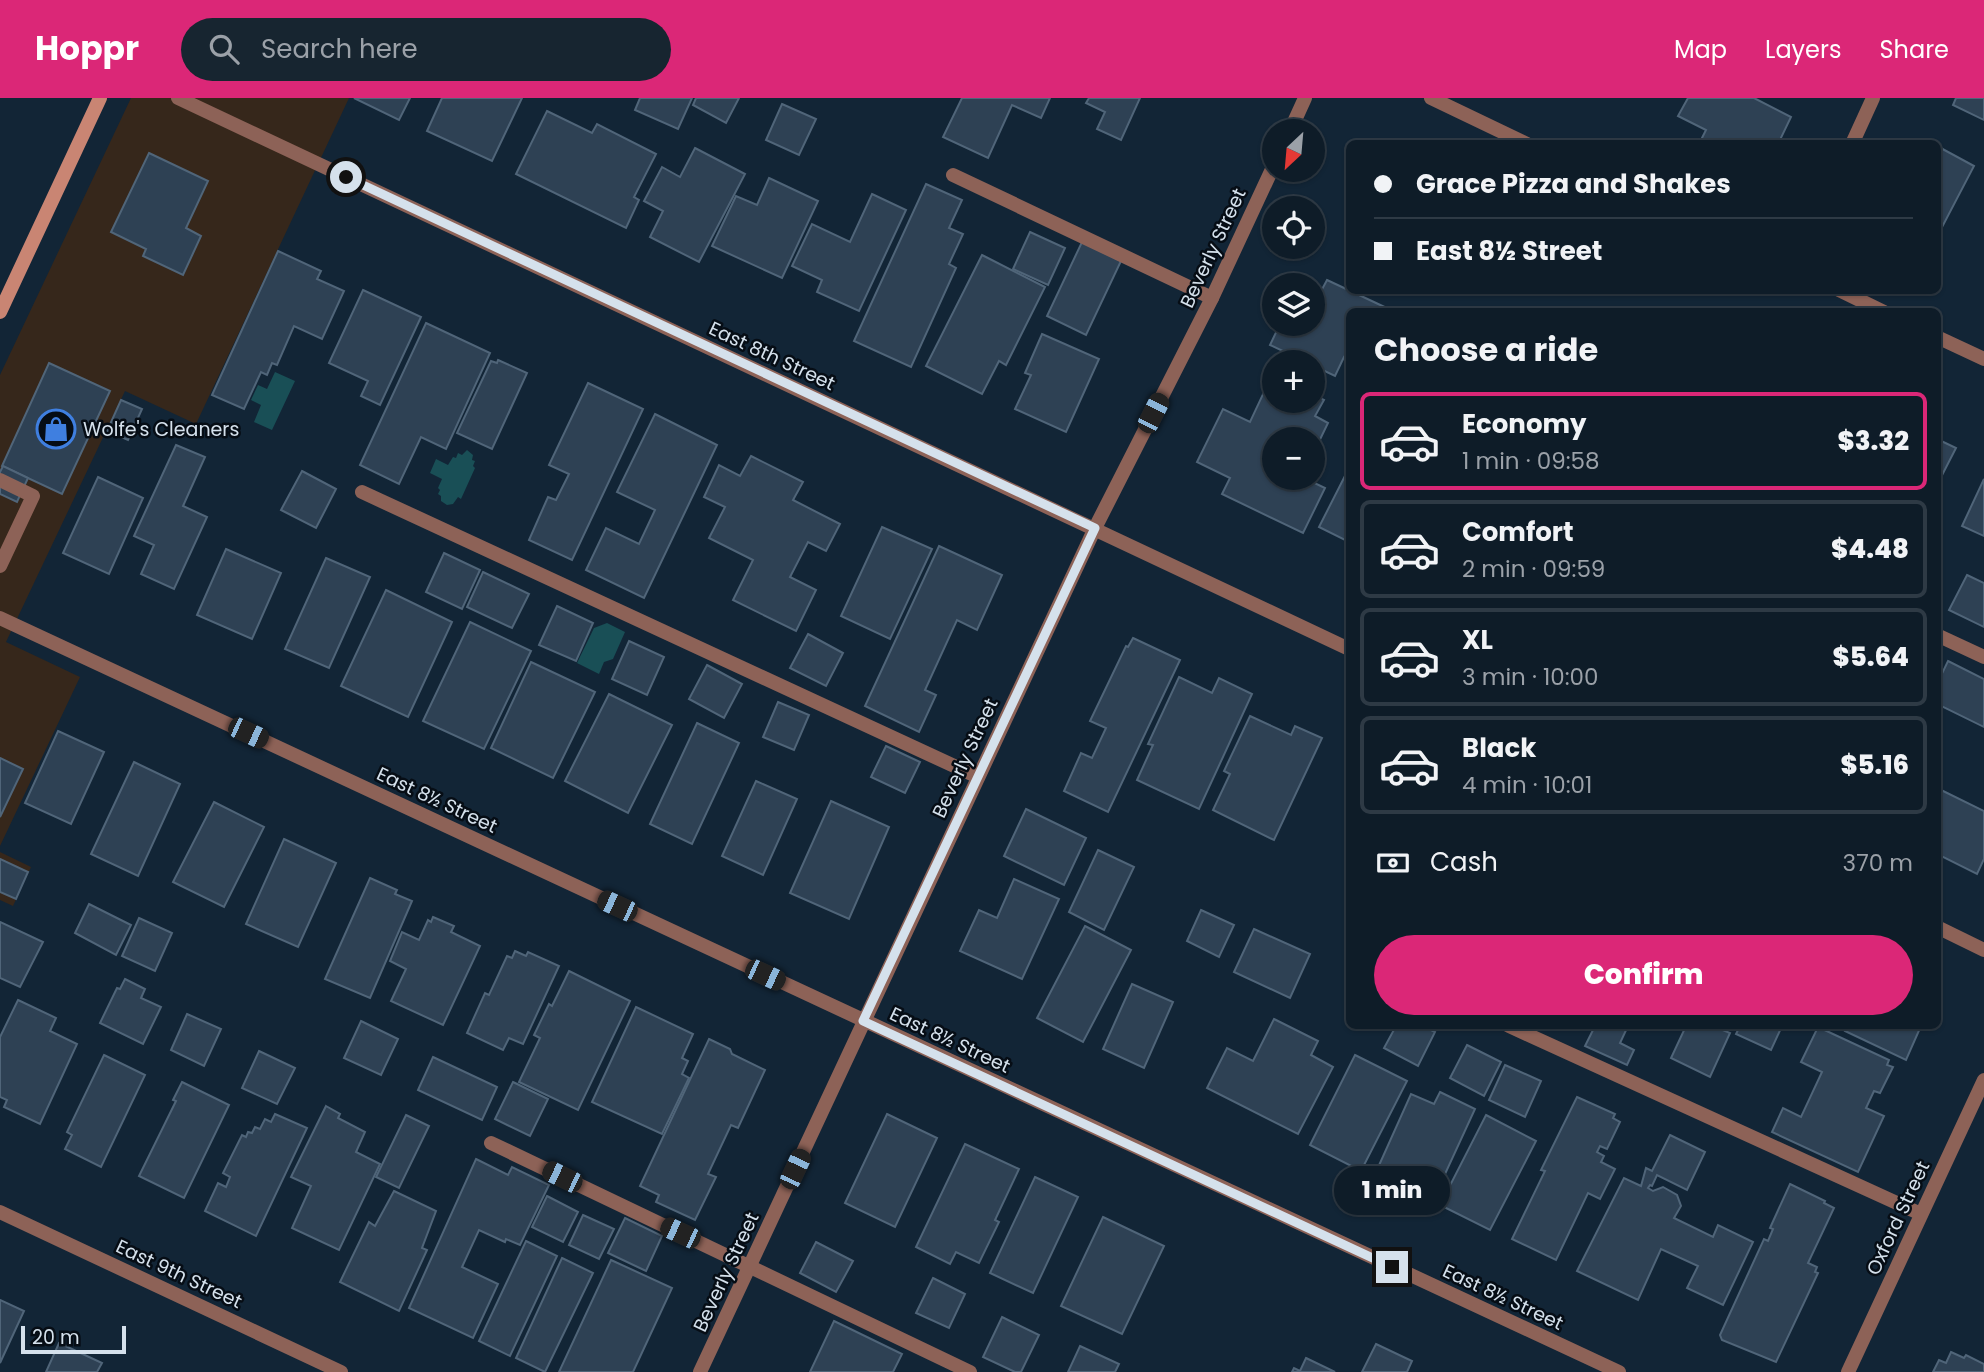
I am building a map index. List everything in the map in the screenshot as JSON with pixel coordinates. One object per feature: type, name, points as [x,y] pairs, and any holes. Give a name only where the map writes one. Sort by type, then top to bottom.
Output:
[{"type":"main road","points":[[0,312],[100,98]]},
{"type":"street","name":"East 8th Street","points":[[178,98],[1346,648]]},
{"type":"street","points":[[1295,119],[1305,98]]},
{"type":"street","points":[[1431,98],[1519,140]]},
{"type":"street","points":[[1854,140],[1873,98]]},
{"type":"street","points":[[953,175],[1212,298]]},
{"type":"street","name":"Beverly Street","points":[[700,1372],[1095,528],[1212,298],[1266,182]]},
{"type":"street","points":[[1847,294],[1876,308]]},
{"type":"street","points":[[1941,339],[1984,359]]},
{"type":"street","points":[[0,480],[33,496],[0,566]]},
{"type":"street","points":[[362,492],[978,777]]},
{"type":"street","name":"East 8½ Street","points":[[0,618],[1619,1372]]},
{"type":"street","points":[[1941,637],[1984,657]]},
{"type":"street","points":[[1941,929],[1984,950]]},
{"type":"street","points":[[1516,1029],[1921,1214]]},
{"type":"street","name":"Oxford Street","points":[[1848,1372],[1984,1080]]},
{"type":"street","points":[[491,1143],[970,1372]]},
{"type":"street","name":"East 9th Street","points":[[0,1212],[341,1372]]},
{"type":"shaded area","points":[[131,98],[349,98],[196,424],[125,391],[6,642],[80,677],[0,846],[0,375]]},
{"type":"shaded area","points":[[275,372],[295,381],[272,430],[254,422],[261,405],[251,400],[258,385],[267,389]]},
{"type":"shaded area","points":[[467,450],[473,455],[475,468],[461,499],[458,497],[453,504],[447,505],[441,501],[438,494],[442,479],[430,473],[436,459],[448,465],[458,453],[462,455]]},
{"type":"shaded area","points":[[607,623],[625,632],[613,659],[604,662],[599,674],[577,663],[594,628]]},
{"type":"shaded area","points":[[0,852],[31,867],[13,906],[0,900]]},
{"type":"building","points":[[354,98],[410,98],[399,120]]},
{"type":"building","points":[[442,98],[522,98],[492,161],[427,131]]},
{"type":"building","points":[[640,98],[692,98],[678,129],[635,110]]},
{"type":"building","points":[[696,98],[739,98],[726,123],[693,105]]},
{"type":"building","points":[[962,98],[1050,98],[1041,118],[1012,105],[988,158],[943,137]]},
{"type":"building","points":[[1089,98],[1140,98],[1121,140],[1097,129],[1105,112],[1086,103]]},
{"type":"building","points":[[1688,98],[1754,98],[1791,117],[1780,140],[1701,140],[1706,130],[1678,116]]},
{"type":"building","points":[[1956,98],[1984,98],[1984,120],[1953,105]]},
{"type":"building","points":[[782,104],[816,119],[799,155],[766,140]]},
{"type":"building","points":[[547,111],[592,133],[597,124],[656,154],[634,197],[639,200],[626,228],[516,174]]},
{"type":"building","points":[[695,148],[745,174],[699,262],[650,237],[663,211],[644,201],[662,167],[680,177]]},
{"type":"building","points":[[1941,148],[1974,166],[1941,229]]},
{"type":"building","points":[[149,153],[208,181],[186,228],[201,236],[183,275],[143,256],[146,249],[111,232]]},
{"type":"building","points":[[769,178],[818,201],[782,278],[712,246],[736,196],[757,205]]},
{"type":"building","points":[[926,184],[962,200],[949,228],[963,234],[949,264],[956,268],[911,367],[854,341]]},
{"type":"building","points":[[872,194],[906,210],[859,311],[817,292],[822,280],[792,266],[812,224],[850,242]]},
{"type":"building","points":[[1030,232],[1065,248],[1048,285],[1013,269]]},
{"type":"building","points":[[1082,242],[1121,261],[1086,335],[1047,316]]},
{"type":"building","points":[[278,251],[321,271],[317,279],[344,291],[322,339],[294,326],[277,365],[272,363],[267,375],[261,372],[244,409],[212,395]]},
{"type":"building","points":[[982,255],[1045,287],[1006,365],[999,361],[982,394],[926,366]]},
{"type":"building","points":[[1327,280],[1346,289],[1346,294],[1357,294],[1387,308],[1346,308],[1346,358],[1344,357],[1335,376],[1325,371],[1325,350],[1281,350],[1270,345],[1274,336],[1325,336]]},
{"type":"building","points":[[363,290],[421,317],[380,405],[361,396],[368,381],[329,363]]},
{"type":"building","points":[[426,323],[490,353],[446,449],[421,437],[399,484],[360,465]]},
{"type":"building","points":[[1042,334],[1099,359],[1066,432],[1015,409],[1031,375],[1025,373]]},
{"type":"building","points":[[498,360],[527,373],[492,449],[457,433],[491,361],[497,363]]},
{"type":"building","name":"Wolfe's Cleaners","points":[[49,363],[110,391],[62,494],[2,466]]},
{"type":"building","points":[[588,383],[643,409],[572,560],[529,540],[548,497],[556,500],[569,474],[549,465]]},
{"type":"building","points":[[1262,396],[1262,413],[1317,413],[1315,416],[1328,423],[1325,429],[1325,427],[1262,427],[1262,490],[1324,490],[1303,533],[1222,494],[1230,478],[1197,462],[1223,409],[1250,422]]},
{"type":"building","points":[[121,400],[142,409],[128,440],[107,431]]},
{"type":"building","points":[[655,414],[717,445],[644,598],[586,570],[606,528],[639,544],[655,510],[617,492]]},
{"type":"building","points":[[1941,441],[1956,448],[1941,477]]},
{"type":"building","points":[[176,445],[205,457],[183,506],[207,517],[174,589],[141,574],[154,545],[134,536]]},
{"type":"building","points":[[751,456],[803,482],[793,500],[840,524],[826,551],[808,542],[790,577],[816,590],[796,631],[733,600],[753,560],[709,538],[725,507],[704,497],[719,465],[740,476]]},
{"type":"building","points":[[3,466],[28,478],[17,502],[0,494],[0,472]]},
{"type":"building","points":[[302,471],[336,489],[316,528],[281,510]]},
{"type":"building","points":[[1346,474],[1346,540],[1319,527]]},
{"type":"building","points":[[98,477],[143,498],[109,574],[63,553]]},
{"type":"building","points":[[1984,479],[1984,536],[1962,526]]},
{"type":"building","points":[[882,527],[932,549],[890,639],[841,616]]},
{"type":"building","points":[[939,546],[1002,575],[977,630],[957,620],[925,690],[936,695],[919,732],[865,706]]},
{"type":"building","points":[[226,549],[281,573],[252,639],[197,615]]},
{"type":"building","points":[[444,553],[480,570],[462,609],[426,592]]},
{"type":"building","points":[[326,558],[370,577],[329,668],[285,649]]},
{"type":"building","points":[[483,572],[529,594],[512,628],[467,607]]},
{"type":"building","points":[[1967,575],[1984,583],[1984,627],[1949,610]]},
{"type":"building","points":[[386,590],[452,622],[408,717],[341,686]]},
{"type":"building","points":[[557,606],[593,623],[576,661],[539,645]]},
{"type":"building","points":[[470,622],[531,651],[484,749],[423,721]]},
{"type":"building","points":[[808,634],[843,653],[826,686],[790,668]]},
{"type":"building","points":[[1133,638],[1180,660],[1108,812],[1064,791],[1081,753],[1092,758],[1106,728],[1090,721],[1126,646],[1128,647]]},
{"type":"building","points":[[629,641],[664,657],[647,695],[612,679]]},
{"type":"building","points":[[1948,661],[1984,679],[1984,727],[1941,706],[1941,676]]},
{"type":"building","points":[[531,662],[595,692],[553,778],[491,748]]},
{"type":"building","points":[[707,665],[742,684],[724,718],[689,699]]},
{"type":"building","points":[[1179,677],[1212,693],[1219,678],[1252,694],[1199,809],[1137,780],[1153,745],[1148,744]]},
{"type":"building","points":[[609,694],[672,725],[628,813],[565,781]]},
{"type":"building","points":[[778,702],[809,715],[794,750],[763,737]]},
{"type":"building","points":[[1250,716],[1291,735],[1295,726],[1322,738],[1274,840],[1213,810],[1230,774],[1224,771]]},
{"type":"building","points":[[697,723],[739,743],[692,844],[650,824]]},
{"type":"building","points":[[58,731],[104,752],[71,824],[25,803]]},
{"type":"building","points":[[886,746],[920,762],[905,793],[871,777]]},
{"type":"building","points":[[0,758],[23,769],[0,817]]},
{"type":"building","points":[[134,762],[180,784],[138,876],[91,854]]},
{"type":"building","points":[[756,781],[797,799],[763,875],[722,856]]},
{"type":"building","points":[[1941,790],[1984,811],[1984,859],[1977,874],[1941,856]]},
{"type":"building","points":[[831,801],[889,827],[849,919],[790,893]]},
{"type":"building","points":[[214,802],[264,827],[224,907],[173,882]]},
{"type":"building","points":[[1026,809],[1086,838],[1064,885],[1004,856]]},
{"type":"building","points":[[284,839],[336,863],[298,947],[246,924]]},
{"type":"building","points":[[1098,850],[1134,867],[1104,930],[1069,912]]},
{"type":"building","points":[[0,859],[28,872],[16,899],[0,892]]},
{"type":"building","points":[[370,878],[397,890],[395,894],[412,901],[370,998],[325,979]]},
{"type":"building","points":[[1014,879],[1059,899],[1022,979],[960,951],[979,910],[997,918]]},
{"type":"building","points":[[89,904],[131,925],[116,955],[75,933]]},
{"type":"building","points":[[1201,910],[1234,925],[1219,957],[1187,941]]},
{"type":"building","points":[[433,917],[454,926],[451,932],[480,946],[443,1025],[391,1001],[406,969],[390,961],[402,932],[419,940],[428,920],[431,922]]},
{"type":"building","points":[[139,918],[172,933],[155,971],[122,956]]},
{"type":"building","points":[[0,922],[43,942],[20,987],[0,978]]},
{"type":"building","points":[[1085,926],[1131,950],[1083,1042],[1037,1018]]},
{"type":"building","points":[[1254,929],[1310,954],[1290,998],[1234,972]]},
{"type":"building","points":[[515,951],[526,956],[528,952],[559,966],[523,1044],[509,1038],[503,1050],[467,1033],[485,993],[489,995],[507,956],[512,958]]},
{"type":"building","points":[[569,971],[630,1001],[578,1110],[519,1082],[540,1038],[534,1035]]},
{"type":"building","points":[[125,979],[145,989],[141,998],[161,1007],[143,1044],[100,1023],[117,988],[120,989]]},
{"type":"building","points":[[1132,984],[1173,1002],[1144,1068],[1103,1049]]},
{"type":"building","points":[[18,1000],[56,1018],[50,1031],[77,1044],[40,1124],[4,1107],[7,1100],[0,1097],[0,1037]]},
{"type":"building","points":[[636,1007],[693,1034],[682,1058],[688,1061],[682,1074],[689,1078],[662,1134],[592,1102]]},
{"type":"building","points":[[187,1014],[221,1029],[204,1066],[171,1050]]},
{"type":"building","points":[[1274,1019],[1318,1041],[1311,1055],[1333,1067],[1298,1134],[1207,1088],[1227,1048],[1253,1061]]},
{"type":"building","points":[[361,1021],[398,1039],[381,1075],[344,1058]]},
{"type":"building","points":[[1394,1029],[1429,1029],[1435,1032],[1418,1066],[1384,1048]]},
{"type":"building","points":[[1594,1029],[1627,1029],[1620,1043],[1634,1050],[1627,1065],[1585,1046]]},
{"type":"building","points":[[1685,1029],[1720,1029],[1730,1033],[1710,1077],[1671,1058]]},
{"type":"building","points":[[1738,1029],[1781,1029],[1771,1050],[1736,1034]]},
{"type":"building","points":[[1817,1029],[1822,1029],[1889,1060],[1887,1065],[1893,1067],[1880,1093],[1874,1091],[1866,1108],[1884,1116],[1858,1172],[1772,1132],[1783,1108],[1801,1117],[1822,1072],[1801,1062]]},
{"type":"building","points":[[1846,1029],[1920,1029],[1906,1060],[1845,1031]]},
{"type":"building","points":[[709,1039],[765,1070],[738,1128],[731,1125],[708,1174],[716,1177],[695,1220],[656,1202],[659,1195],[640,1186]]},
{"type":"building","points":[[1467,1045],[1501,1062],[1484,1096],[1450,1078]]},
{"type":"building","points":[[259,1051],[295,1068],[277,1104],[242,1088]]},
{"type":"building","points":[[104,1055],[145,1075],[101,1167],[65,1149],[72,1135],[67,1132]]},
{"type":"building","points":[[1355,1055],[1407,1081],[1361,1171],[1310,1145]]},
{"type":"building","points":[[433,1057],[497,1087],[482,1120],[418,1090]]},
{"type":"building","points":[[1505,1065],[1541,1081],[1525,1117],[1489,1100]]},
{"type":"building","points":[[182,1082],[229,1105],[184,1198],[139,1176],[176,1101],[173,1100]]},
{"type":"building","points":[[513,1082],[548,1099],[530,1136],[495,1119]]},
{"type":"building","points":[[1440,1092],[1475,1109],[1434,1198],[1376,1172],[1411,1094],[1434,1104]]},
{"type":"building","points":[[1577,1097],[1615,1114],[1613,1118],[1620,1122],[1607,1149],[1600,1146],[1597,1152],[1604,1156],[1601,1162],[1615,1169],[1600,1199],[1588,1193],[1556,1260],[1512,1239],[1545,1171],[1541,1170]]},
{"type":"building","points":[[326,1106],[340,1114],[338,1118],[365,1132],[356,1152],[380,1164],[339,1250],[292,1228],[311,1186],[291,1177]]},
{"type":"building","points":[[275,1114],[307,1128],[256,1236],[205,1211],[218,1183],[226,1187],[230,1177],[223,1173],[242,1135],[246,1137],[255,1127],[260,1129],[265,1119],[271,1122]]},
{"type":"building","points":[[887,1114],[937,1138],[895,1227],[845,1203]]},
{"type":"building","points":[[406,1115],[429,1126],[399,1188],[376,1177]]},
{"type":"building","points":[[1486,1115],[1536,1141],[1490,1230],[1440,1205]]},
{"type":"building","points":[[1670,1135],[1705,1152],[1687,1190],[1657,1175],[1652,1186],[1648,1188],[1653,1191],[1663,1187],[1677,1195],[1681,1206],[1674,1218],[1713,1237],[1718,1225],[1753,1242],[1723,1305],[1687,1288],[1698,1266],[1661,1249],[1638,1300],[1577,1271],[1624,1178],[1641,1186],[1646,1168],[1652,1171]]},
{"type":"building","points":[[965,1144],[1019,1169],[995,1220],[999,1222],[979,1263],[956,1252],[950,1264],[916,1247]]},
{"type":"building","points":[[476,1159],[508,1175],[512,1167],[549,1185],[520,1245],[506,1239],[505,1242],[479,1230],[462,1267],[498,1284],[473,1338],[409,1308]]},
{"type":"building","points":[[1035,1177],[1078,1197],[1033,1293],[990,1273]]},
{"type":"building","points":[[1790,1184],[1834,1208],[1808,1263],[1817,1267],[1815,1272],[1818,1273],[1776,1362],[1722,1340],[1720,1335],[1764,1239],[1768,1241],[1773,1229],[1770,1228]]},
{"type":"building","points":[[394,1191],[436,1211],[422,1248],[427,1250],[399,1311],[340,1282],[369,1222],[375,1226]]},
{"type":"building","points":[[547,1196],[578,1212],[563,1242],[532,1227]]},
{"type":"building","points":[[583,1215],[614,1229],[599,1259],[569,1245]]},
{"type":"building","points":[[1103,1217],[1164,1246],[1122,1334],[1061,1306]]},
{"type":"building","points":[[625,1218],[662,1236],[646,1271],[608,1253]]},
{"type":"building","points":[[526,1241],[557,1256],[510,1356],[479,1341]]},
{"type":"building","points":[[816,1242],[853,1261],[836,1292],[800,1273]]},
{"type":"building","points":[[562,1258],[593,1273],[545,1372],[516,1358]]},
{"type":"building","points":[[611,1260],[672,1288],[633,1372],[559,1372]]},
{"type":"building","points":[[933,1278],[965,1294],[949,1328],[916,1313]]},
{"type":"building","points":[[0,1300],[24,1311],[0,1363]]},
{"type":"building","points":[[1002,1317],[1039,1335],[1021,1372],[1015,1372],[983,1357]]},
{"type":"building","points":[[834,1321],[902,1354],[893,1372],[810,1372]]},
{"type":"building","points":[[59,1343],[102,1363],[97,1372],[46,1372]]},
{"type":"building","points":[[1376,1344],[1412,1361],[1407,1372],[1362,1372]]},
{"type":"building","points":[[1080,1346],[1119,1364],[1115,1372],[1068,1372]]},
{"type":"building","points":[[1951,1352],[1964,1358],[1966,1355],[1984,1364],[1984,1372],[1933,1372],[1939,1360],[1946,1363]]},
{"type":"building","points":[[1306,1358],[1335,1372],[1292,1372],[1294,1368],[1300,1371]]},
{"type":"place","name":"Wolfe's Cleaners","points":[[56,429]]},
{"type":"route","points":[[346,177],[1095,528],[863,1021],[1392,1267]]}]
